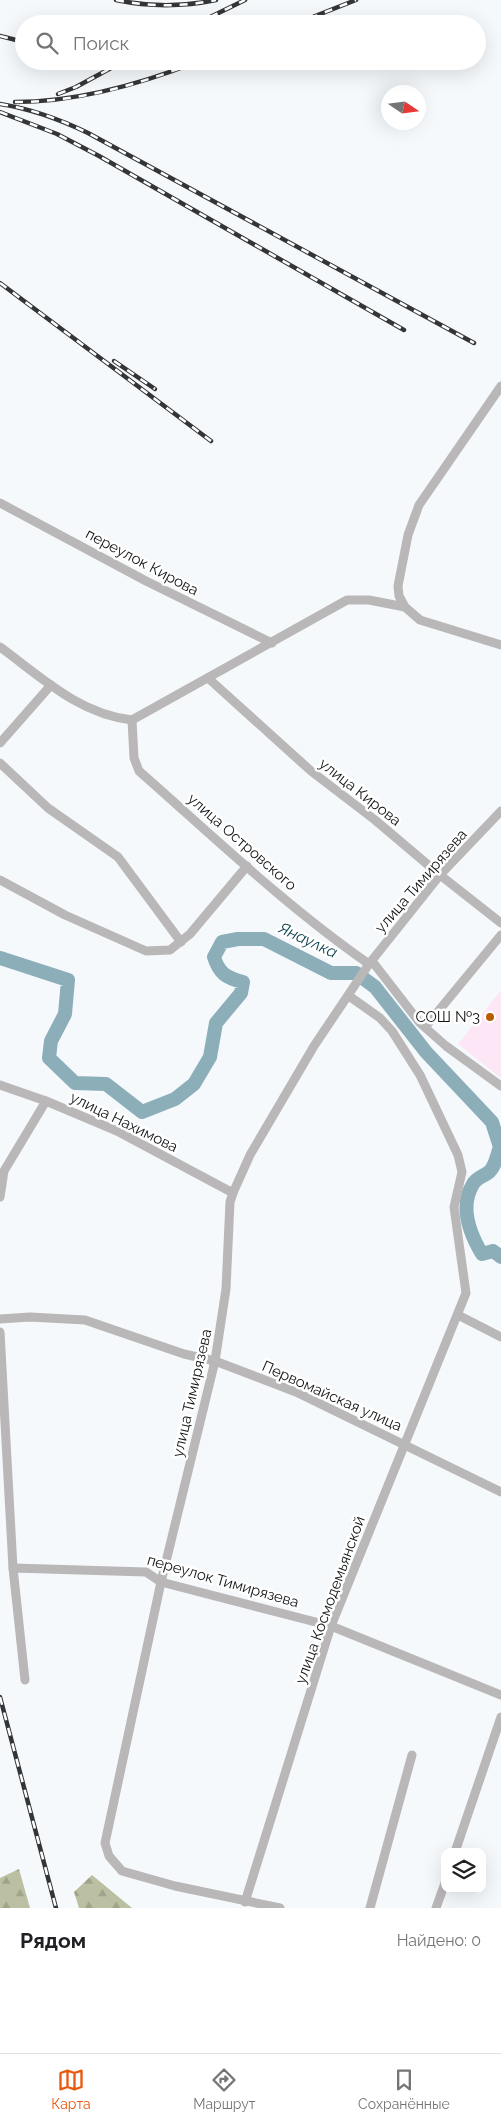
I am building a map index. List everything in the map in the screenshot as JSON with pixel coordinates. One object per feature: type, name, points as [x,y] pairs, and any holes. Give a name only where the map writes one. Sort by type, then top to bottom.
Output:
[{"type":"street","points":[[501,386],[419,506],[408,535],[398,586],[399,596],[405,607],[420,620],[501,645]]},
{"type":"street","name":"переулок Кирова","points":[[0,503],[146,581],[272,643]]},
{"type":"street","points":[[0,647],[51,685],[85,707],[105,716],[132,720],[347,600],[369,600],[405,607]]},
{"type":"street","name":"улица Кирова","points":[[208,678],[311,771],[375,820],[440,876],[501,923]]},
{"type":"street","points":[[0,743],[51,685]]},
{"type":"street","name":"улица Островского","points":[[132,720],[134,758],[139,771],[247,866],[369,966],[420,1023],[426,1026],[446,1046],[501,1086]]},
{"type":"street","points":[[0,763],[48,808],[118,857],[181,942]]},
{"type":"street","name":"улица Тимирязева","points":[[245,1902],[122,1871],[109,1856],[106,1844],[107,1830],[161,1582],[215,1361],[226,1289],[230,1202],[250,1155],[309,1054],[369,966],[440,876],[501,811]]},
{"type":"street","points":[[0,880],[65,915],[146,951],[170,950],[190,934],[247,866]]},
{"type":"street","points":[[426,1026],[501,935]]},
{"type":"street","name":"улица Космодемьянской","points":[[245,1902],[332,1626],[404,1443],[466,1293],[454,1207],[462,1172],[458,1155],[420,1075],[392,1031],[351,992]]},
{"type":"street","name":"улица Нахимова","points":[[0,1085],[46,1101],[117,1131],[233,1193]]},
{"type":"street","points":[[0,1197],[4,1171],[46,1101]]},
{"type":"street","points":[[458,1315],[501,1337]]},
{"type":"street","name":"Первомайская улица","points":[[0,1319],[30,1317],[85,1320],[184,1354],[215,1361],[296,1392],[404,1443],[501,1492]]},
{"type":"street","points":[[0,1332],[13,1568],[25,1680]]},
{"type":"street","name":"переулок Тимирязева","points":[[13,1568],[146,1572],[161,1582],[332,1626],[501,1695]]},
{"type":"street","points":[[456,1848],[501,1719]]},
{"type":"street","points":[[370,1908],[412,1755]]},
{"type":"street","points":[[436,1908],[441,1893]]},
{"type":"street","points":[[245,1902],[280,1908]]},
{"type":"shaded area","name":"СОШ №3","points":[[501,990],[501,1078],[458,1044]]},
{"type":"green space","points":[[19,1869],[30,1908],[0,1908],[0,1878]]},
{"type":"green space","points":[[92,1875],[132,1908],[79,1908],[74,1892]]},
{"type":"waterway","name":"Янаулка","points":[[0,958],[68,980],[65,1014],[51,1041],[49,1058],[75,1083],[106,1084],[142,1112],[175,1099],[194,1084],[210,1057],[216,1023],[241,993],[243,982],[232,979],[224,974],[216,963],[214,957],[222,942],[238,939],[264,939],[331,973],[356,973],[375,987],[426,1052],[492,1122],[500,1147],[491,1170],[473,1184],[469,1193],[467,1211],[470,1229],[482,1254],[493,1251],[501,1257]]},
{"type":"railway","points":[[116,0],[166,5],[216,0]]},
{"type":"railway","points":[[214,15],[245,0]]},
{"type":"railway","points":[[318,15],[356,0]]},
{"type":"railway","points":[[0,36],[15,40]]},
{"type":"railway","points":[[58,94],[76,87],[107,70]]},
{"type":"railway","points":[[15,102],[63,99],[86,95],[132,84],[174,70]]},
{"type":"railway","points":[[0,104],[45,115],[88,133],[474,343]]},
{"type":"railway","points":[[0,112],[57,134],[99,156],[404,330]]},
{"type":"railway","points":[[0,283],[211,441]]},
{"type":"railway","points":[[114,361],[155,389]]},
{"type":"railway","points":[[0,1697],[56,1908]]},
{"type":"place","name":"СОШ №3","points":[[490,1017]]}]
